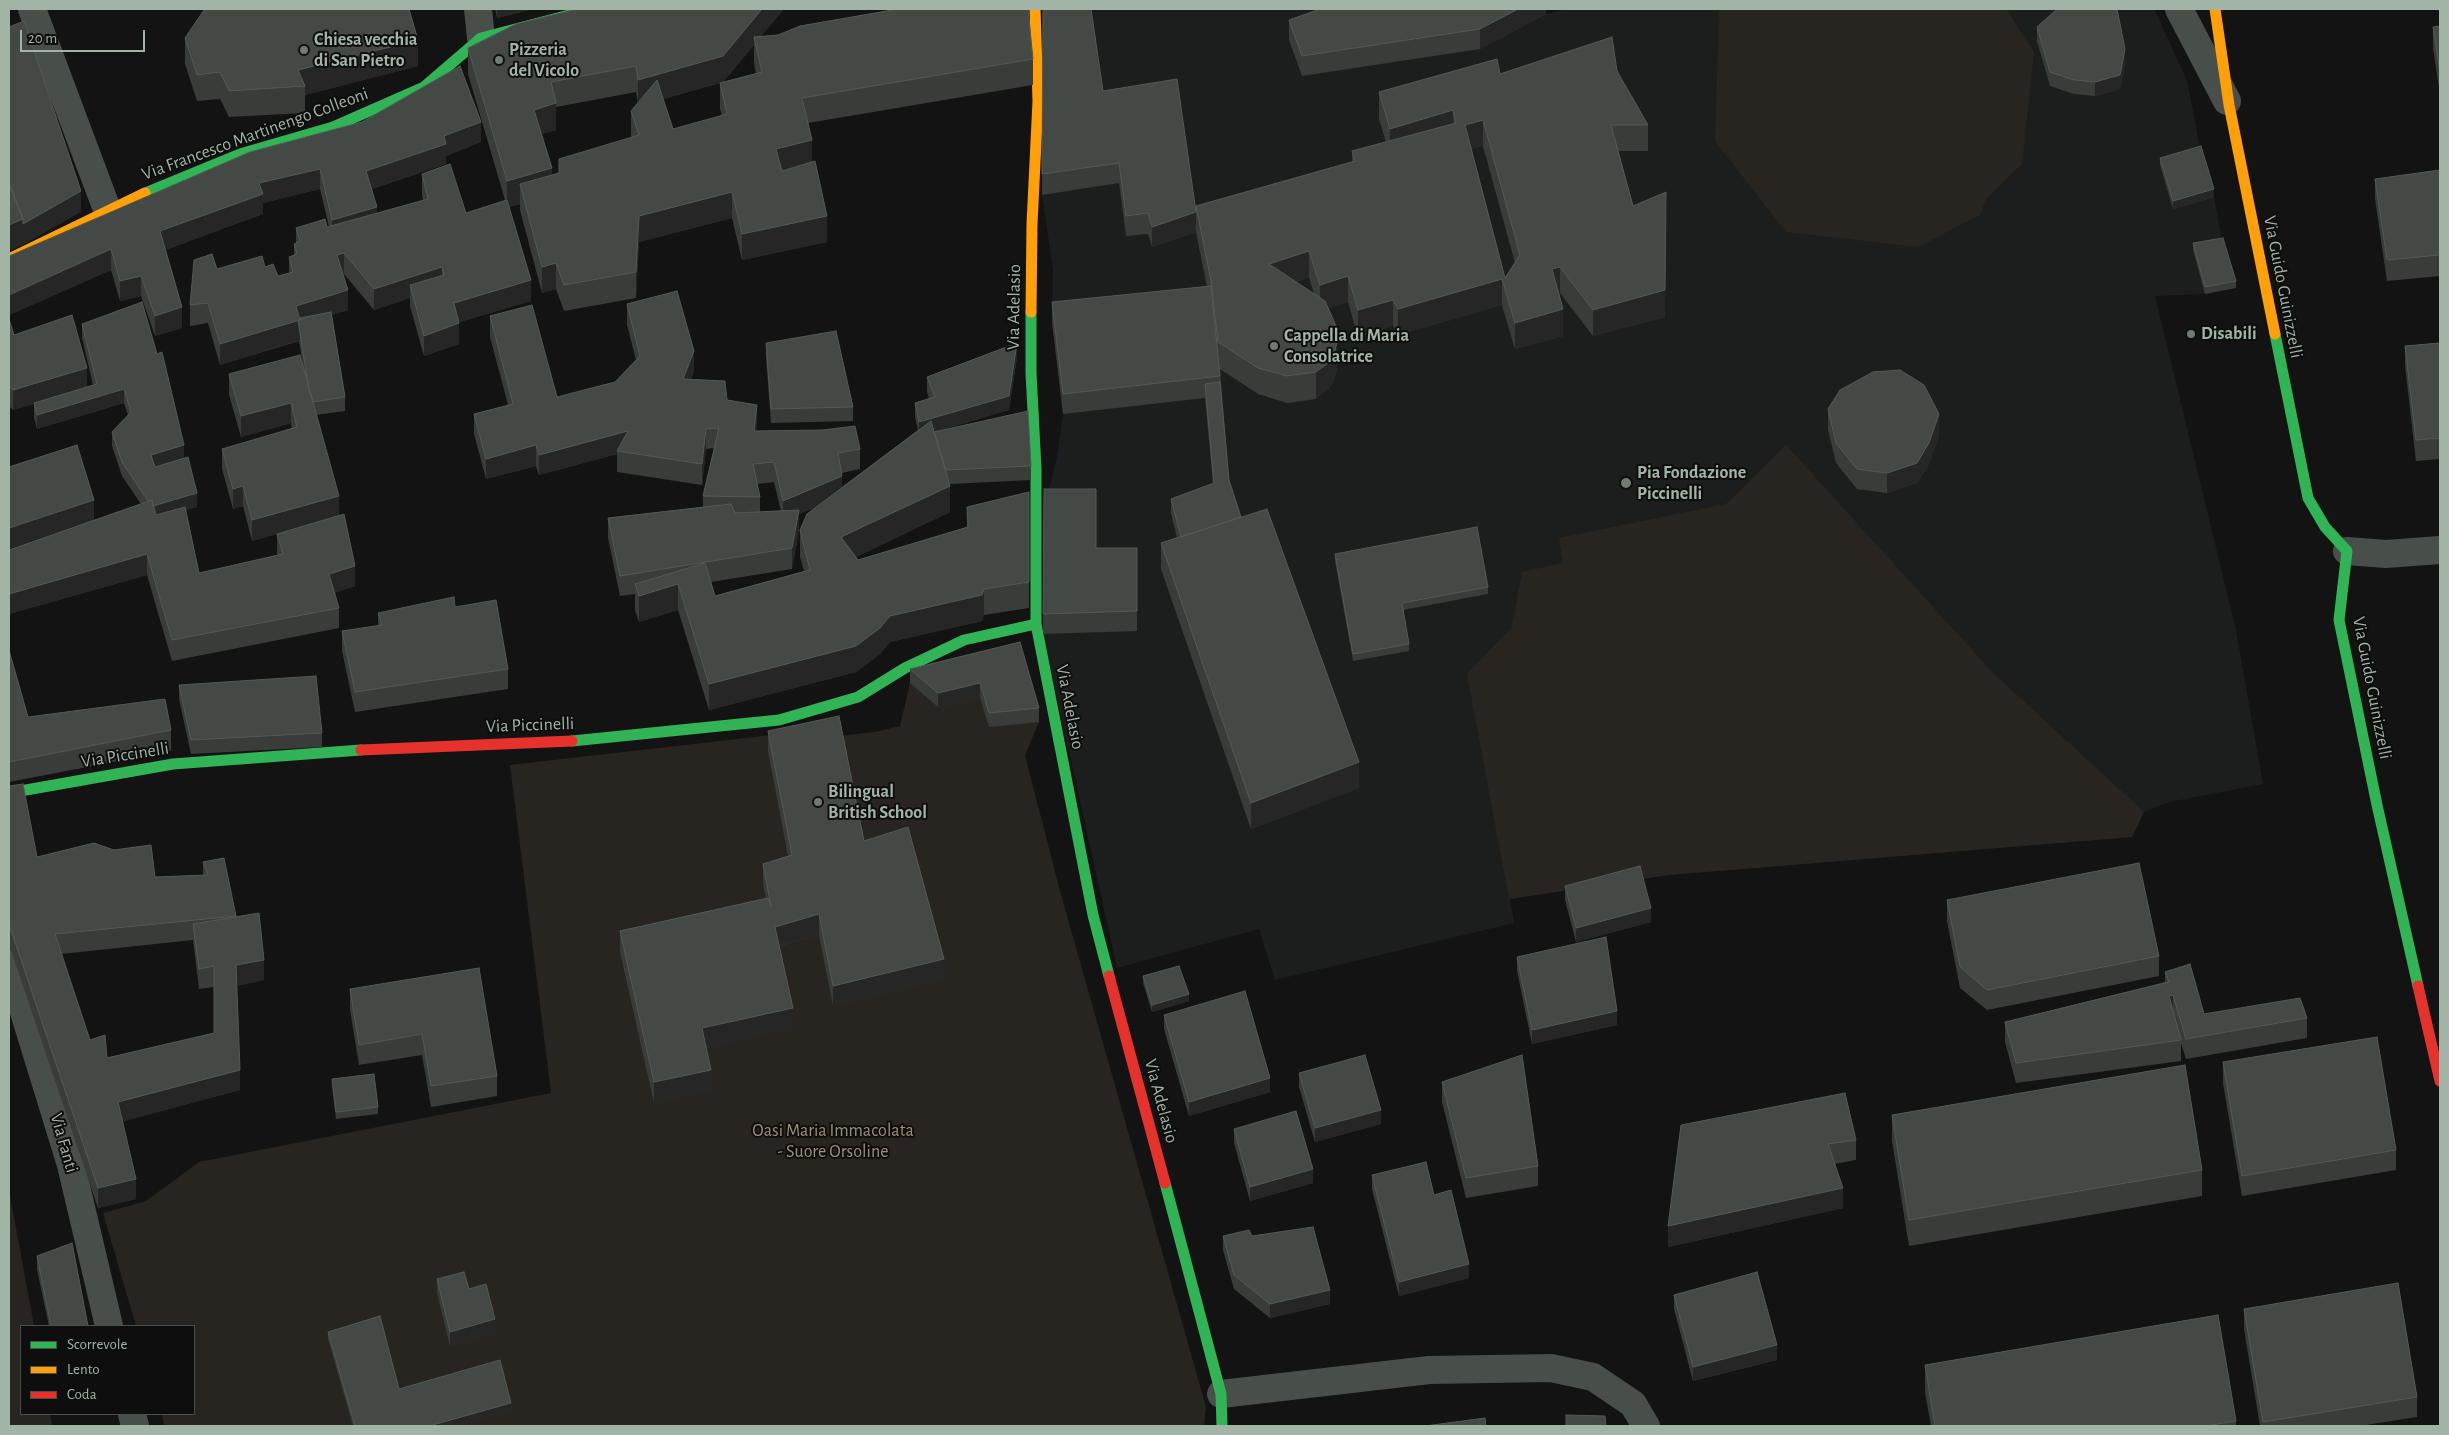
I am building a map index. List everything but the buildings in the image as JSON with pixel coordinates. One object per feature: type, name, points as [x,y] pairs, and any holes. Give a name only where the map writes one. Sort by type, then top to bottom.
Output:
[{"type":"street","points":[[32,9],[108,212]]},
{"type":"street","points":[[478,9],[481,38]]},
{"type":"street","name":"Via Francesco Martinengo Colleoni","points":[[9,259],[108,212],[121,203],[240,154],[333,128],[424,87],[481,38],[592,9]]},
{"type":"street","name":"Via Adelasio","points":[[1035,9],[1038,101],[1032,224],[1031,372],[1036,468],[1036,624],[1093,915],[1221,1394],[1222,1426]]},
{"type":"street","points":[[2180,9],[2229,105]]},
{"type":"street","name":"Via Guido Guinizzelli","points":[[2215,9],[2229,105],[2308,498],[2325,527],[2347,551],[2339,620],[2377,805],[2440,1081]]},
{"type":"street","points":[[2347,551],[2386,554],[2440,550]]},
{"type":"street","name":"Via Piccinelli","points":[[9,793],[173,764],[405,747],[596,740],[779,720],[858,697],[905,668],[964,640],[1036,624]]},
{"type":"street","name":"Via Fanti","points":[[9,963],[71,1165],[110,1325]]},
{"type":"street","points":[[1221,1394],[1429,1370],[1551,1368],[1593,1377],[1633,1404],[1646,1426]]},
{"type":"shaded area","name":"Pia Fondazione Piccinelli","points":[[1043,9],[1544,9],[1546,14],[1565,9],[2154,9],[2187,80],[2201,153],[2214,197],[2223,245],[2236,288],[2205,294],[2155,296],[2236,630],[2263,784],[2170,802],[2144,812],[2132,837],[1669,875],[1510,899],[1514,923],[1275,980],[1259,929],[1117,968],[1043,634],[1044,509],[1057,457],[1063,414],[1052,322],[1053,270],[1042,195]]},
{"type":"green space","points":[[1719,9],[2006,9],[2034,52],[2022,164],[1986,199],[1980,215],[1918,247],[1786,232],[1715,141]]},
{"type":"green space","points":[[1786,445],[1992,672],[2144,812],[2132,837],[1669,875],[1509,899],[1467,674],[1512,627],[1522,572],[1563,563],[1559,538],[1726,504]]},
{"type":"green space","name":"Oasi Maria Immacolata - Suore Orsoline","points":[[1020,656],[1039,722],[1025,755],[1060,891],[1206,1407],[1204,1426],[165,1426],[161,1415],[195,1415],[195,1325],[136,1325],[103,1213],[146,1201],[199,1162],[551,1093],[510,765],[807,731],[839,736],[875,732],[900,726],[910,683]]},
{"type":"green space","points":[[9,1190],[34,1325],[20,1325],[20,1415],[50,1415],[52,1426],[9,1426]]},
{"type":"traffic: fast","points":[[145,193],[240,154],[333,127],[424,87],[481,38],[592,9]]},
{"type":"traffic: fast","points":[[1031,312],[1031,373],[1036,469],[1036,624],[1093,915],[1109,976]]},
{"type":"traffic: fast","points":[[2275,334],[2308,498],[2325,527],[2347,551],[2339,620],[2377,805],[2418,986]]},
{"type":"traffic: fast","points":[[572,741],[779,720],[858,697],[905,668],[964,640],[1036,624]]},
{"type":"traffic: fast","points":[[9,793],[173,764],[361,750]]},
{"type":"traffic: fast","points":[[1165,1183],[1221,1394],[1222,1426]]},
{"type":"traffic: slow","points":[[1031,312],[1032,224],[1038,101],[1035,9]]},
{"type":"traffic: slow","points":[[2215,9],[2229,105],[2275,334]]},
{"type":"traffic: slow","points":[[9,259],[145,193]]},
{"type":"traffic: jam","points":[[361,750],[572,741]]},
{"type":"traffic: jam","points":[[1109,976],[1165,1183]]},
{"type":"traffic: jam","points":[[2418,986],[2440,1081]]},
{"type":"place","name":"Chiesa vecchia di San Pietro","points":[[304,50]]},
{"type":"place","name":"Pizzeria del Vicolo","points":[[499,60]]},
{"type":"place","name":"Disabili","points":[[2191,334]]},
{"type":"place","name":"Cappella di Maria Consolatrice","points":[[1274,346]]},
{"type":"place","name":"Pia Fondazione Piccinelli","points":[[1626,483]]},
{"type":"place","name":"Bilingual British School","points":[[818,802]]}]
